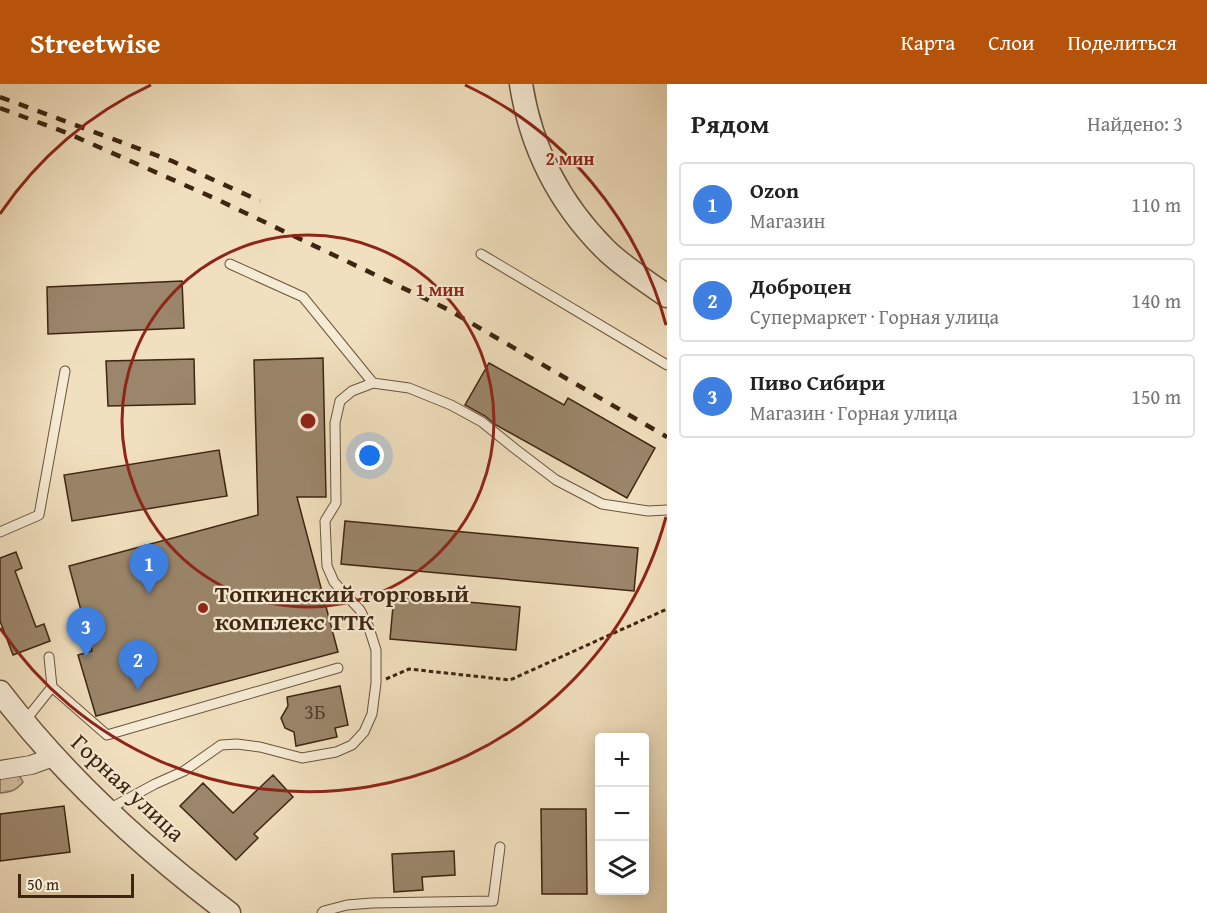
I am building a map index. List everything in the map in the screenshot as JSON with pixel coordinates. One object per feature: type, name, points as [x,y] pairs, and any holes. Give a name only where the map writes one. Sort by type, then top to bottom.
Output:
[{"type":"street","points":[[521,84],[524,105],[534,138],[551,178],[567,203],[606,249],[667,296]]},
{"type":"street","name":"Горная улица","points":[[0,692],[53,757],[106,810],[229,913]]},
{"type":"street","points":[[0,770],[31,765],[53,757]]},
{"type":"lane","points":[[481,254],[667,365]]},
{"type":"lane","points":[[230,264],[303,297],[373,383]]},
{"type":"lane","points":[[0,532],[39,515],[65,371]]},
{"type":"lane","points":[[106,810],[184,771],[221,746],[237,744],[260,747],[302,758],[336,752],[352,745],[364,732],[372,714],[376,683],[376,650],[360,610],[334,582],[327,566],[325,521],[336,503],[335,423],[340,401],[352,391],[373,383],[409,388],[451,405],[482,422],[556,480],[602,504],[648,512],[667,510]]},
{"type":"lane","points":[[49,657],[52,687],[107,735],[338,668]]},
{"type":"lane","points":[[24,722],[52,687]]},
{"type":"lane","points":[[322,913],[347,905],[372,903],[493,901],[500,847]]},
{"type":"path","points":[[376,683],[409,669],[510,680],[667,609]]},
{"type":"green space","points":[[0,773],[19,775],[23,782],[13,790],[0,793]]},
{"type":"building","points":[[182,281],[184,328],[48,334],[47,287]]},
{"type":"building","name":"Топкинский торговый комплекс ТТК","points":[[323,358],[326,497],[297,497],[338,652],[96,716],[78,655],[92,651],[69,566],[258,515],[254,360]]},
{"type":"building","points":[[194,359],[195,404],[108,406],[106,361]]},
{"type":"building","points":[[489,363],[564,405],[568,398],[655,448],[627,498],[496,425],[465,405]]},
{"type":"building","points":[[219,450],[227,496],[72,521],[64,475]]},
{"type":"building","points":[[345,521],[638,548],[634,591],[341,564]]},
{"type":"building","points":[[16,552],[22,568],[15,571],[36,627],[44,624],[50,641],[13,655],[0,621],[0,558]]},
{"type":"building","points":[[394,595],[520,607],[516,650],[390,639]]},
{"type":"building","points":[[340,686],[348,725],[335,728],[337,737],[296,746],[294,732],[285,728],[281,718],[288,706],[287,697]]},
{"type":"building","points":[[273,775],[293,797],[254,834],[258,838],[236,860],[180,806],[203,783],[233,813]]},
{"type":"building","points":[[64,806],[70,852],[0,861],[0,814]]},
{"type":"building","points":[[541,809],[586,809],[587,894],[542,894]]},
{"type":"building","points":[[454,851],[455,875],[422,877],[423,890],[394,892],[392,854]]},
{"type":"railway","points":[[0,97],[172,161],[260,201]]},
{"type":"railway","points":[[0,108],[67,133],[214,198],[447,309],[667,437]]},
{"type":"place","name":"Ozon","points":[[149,594]]},
{"type":"place","name":"Топкинский торговый комплекс ТТК","points":[[203,608]]},
{"type":"place","name":"Пиво Сибири","points":[[86,657]]},
{"type":"place","name":"Доброцен","points":[[138,690]]}]
